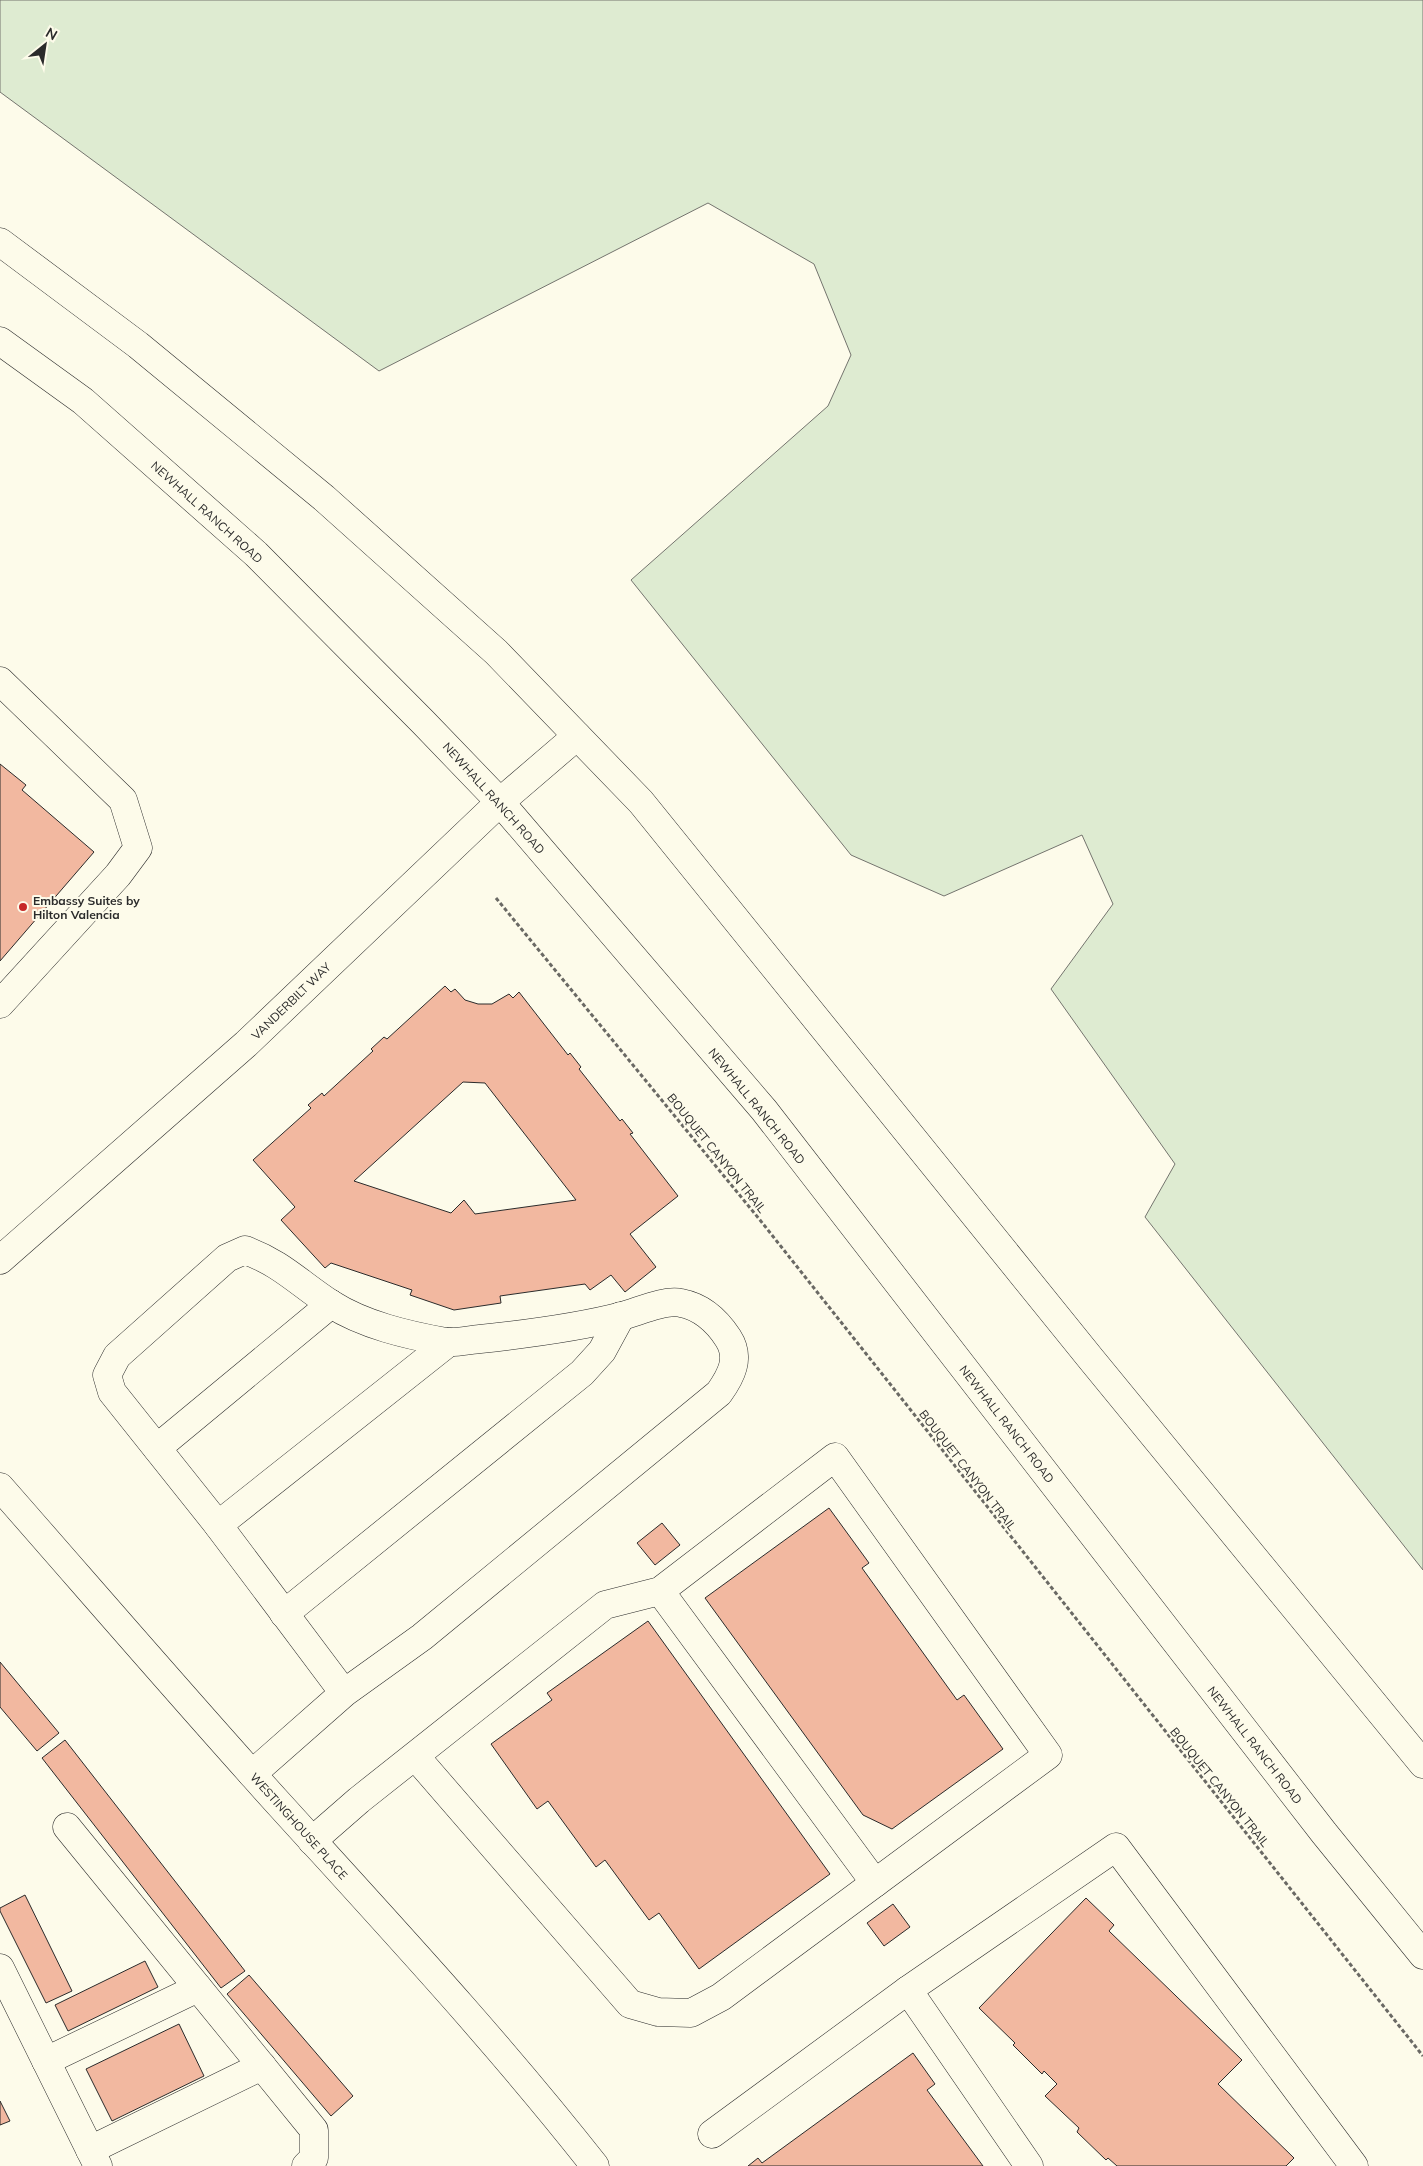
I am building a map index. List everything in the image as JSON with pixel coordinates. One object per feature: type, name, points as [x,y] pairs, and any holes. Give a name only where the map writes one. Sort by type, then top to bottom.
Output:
[{"type":"main road","points":[[0,242],[138,345],[324,498],[496,652],[641,802],[1091,1359],[1423,1764]]},
{"type":"main road","name":"NEWHALL RANCH ROAD","points":[[0,341],[83,401],[256,554],[500,802],[764,1110],[1324,1833],[1423,1955]]},
{"type":"main road","points":[[0,681],[123,800],[138,848],[118,874],[0,1004]]},
{"type":"main road","name":"VANDERBILT WAY","points":[[0,1260],[246,1044],[500,802],[577,736]]},
{"type":"main road","points":[[252,1774],[344,1693],[438,1625],[719,1393],[732,1375],[734,1348],[718,1323],[699,1309],[680,1302],[658,1305],[621,1316],[509,1336],[448,1342],[402,1332],[357,1318],[331,1304],[286,1269],[264,1256],[245,1250],[227,1258],[117,1356],[106,1375],[112,1392],[218,1525],[344,1693]]},
{"type":"main road","points":[[157,1448],[331,1304]]},
{"type":"main road","points":[[284,1614],[582,1373],[602,1351],[621,1316]]},
{"type":"main road","points":[[218,1525],[448,1342]]},
{"type":"main road","points":[[312,1841],[359,1800],[605,1605],[660,1591],[835,1457],[1048,1755],[721,1997],[692,2013],[658,2012],[630,2004],[415,1756]]},
{"type":"main road","name":"WESTINGHOUSE PLACE","points":[[0,1488],[252,1774],[470,2015],[551,2109],[596,2166]]},
{"type":"main road","points":[[660,1591],[875,1883]]},
{"type":"main road","points":[[67,1827],[314,2130],[314,2158],[306,2166]]},
{"type":"main road","points":[[712,2134],[908,1990],[1116,1847],[1349,2164]]},
{"type":"main road","points":[[0,1968],[94,2158],[262,2066]]},
{"type":"main road","points":[[46,2060],[198,1988]]},
{"type":"main road","points":[[908,1990],[1029,2166]]},
{"type":"path","name":"BOUQUET CANYON TRAIL","points":[[496,898],[760,1220],[1423,2056]]},
{"type":"green space","points":[[0,0],[1423,0],[1423,1570],[1145,1217],[1175,1164],[1051,989],[1113,904],[1082,835],[944,896],[851,855],[631,580],[828,406],[851,355],[814,264],[708,203],[379,371],[0,92]]},
{"type":"building","name":"Embassy Suites by Hilton Valencia","points":[[0,764],[26,785],[22,790],[94,852],[0,961]]},
{"type":"building","points":[[445,986],[451,992],[455,989],[465,1000],[478,1004],[492,1004],[509,994],[513,998],[519,992],[568,1055],[570,1053],[581,1067],[579,1069],[620,1121],[622,1119],[633,1133],[630,1134],[678,1196],[630,1234],[656,1267],[625,1292],[611,1275],[590,1290],[585,1284],[500,1296],[501,1303],[454,1310],[410,1295],[412,1290],[331,1263],[325,1268],[281,1220],[295,1207],[253,1160],[311,1108],[308,1105],[322,1093],[324,1096],[373,1051],[371,1049],[384,1037],[387,1039]],"holes":[[[463,1082],[485,1083],[576,1200],[475,1214],[464,1200],[451,1213],[354,1181]]]},
{"type":"building","points":[[829,1508],[869,1563],[862,1568],[957,1700],[964,1695],[1003,1749],[892,1829],[863,1815],[705,1598]]},
{"type":"building","points":[[662,1523],[680,1545],[655,1565],[637,1543]]},
{"type":"building","points":[[648,1621],[830,1874],[699,1969],[659,1913],[649,1920],[605,1860],[596,1867],[548,1801],[537,1809],[491,1744],[552,1700],[547,1693]]},
{"type":"building","points":[[0,1662],[59,1733],[37,1751],[0,1707]]},
{"type":"building","points":[[65,1740],[245,1971],[221,1988],[42,1758]]},
{"type":"building","points":[[25,1895],[72,1991],[46,2003],[0,1911],[0,1908]]},
{"type":"building","points":[[1086,1898],[1114,1925],[1109,1931],[1242,2060],[1218,2084],[1294,2158],[1286,2166],[1117,2166],[1108,2158],[1106,2160],[1077,2132],[1079,2128],[1045,2096],[1057,2084],[1044,2071],[1042,2074],[1013,2045],[1015,2043],[979,2008]]},
{"type":"building","points":[[893,1904],[910,1927],[884,1946],[867,1923]]},
{"type":"building","points":[[145,1961],[158,1987],[68,2031],[55,2005]]},
{"type":"building","points":[[249,1975],[353,2096],[331,2116],[227,1994]]},
{"type":"building","points":[[179,2024],[204,2076],[112,2121],[86,2069]]},
{"type":"building","points":[[913,2053],[935,2084],[927,2090],[983,2166],[748,2166],[758,2158],[762,2163]]},
{"type":"building","points":[[0,2101],[10,2121],[0,2125]]},
{"type":"place","name":"Embassy Suites by Hilton Valencia","points":[[23,907]]}]
